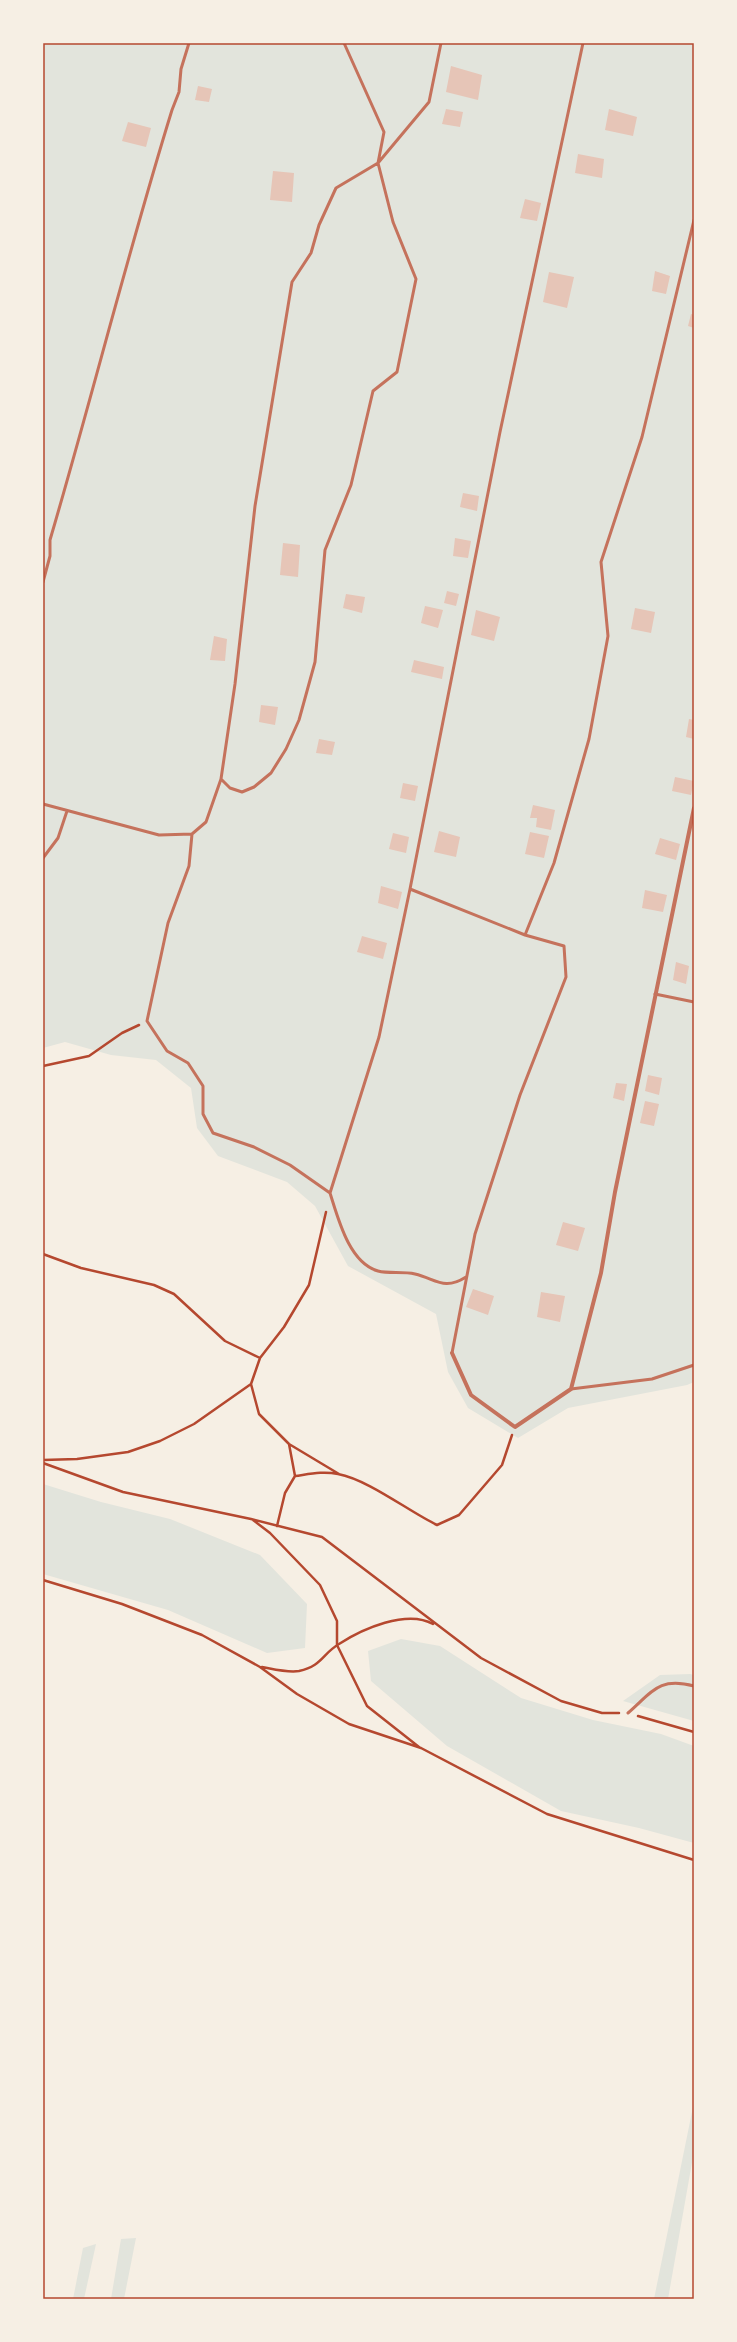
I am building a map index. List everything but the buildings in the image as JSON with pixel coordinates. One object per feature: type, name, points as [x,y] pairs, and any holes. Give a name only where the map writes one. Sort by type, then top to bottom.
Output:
[{"type":"street","points":[[452,1353],[471,1396],[515,1427],[571,1389],[600,1273],[655,994],[694,808]]},
{"type":"lane","points":[[43,582],[50,556],[50,540],[86,419],[130,247],[172,110],[179,92],[181,68],[189,43]]},
{"type":"lane","points":[[220,779],[230,788],[242,792],[254,788],[271,773],[286,749],[296,727],[315,662],[326,550],[351,486],[373,391],[397,372],[416,279],[393,222],[378,162],[384,132],[344,43]]},
{"type":"lane","points":[[43,804],[159,835],[192,834],[206,822],[220,779],[236,684],[255,506],[292,282],[310,253],[319,225],[336,188],[378,162],[429,102],[441,43]]},
{"type":"lane","points":[[466,1277],[455,1284],[438,1282],[415,1274],[378,1271],[363,1262],[344,1238],[330,1194],[378,1037],[410,889],[498,439],[583,43]]},
{"type":"lane","points":[[525,935],[554,863],[589,739],[608,636],[601,562],[642,437],[694,220]]},
{"type":"lane","points":[[43,858],[58,838],[67,811]]},
{"type":"lane","points":[[192,834],[189,866],[168,923],[147,1021],[167,1052],[188,1063],[203,1086],[203,1114],[213,1133],[254,1147],[290,1165],[330,1194]]},
{"type":"lane","points":[[410,889],[525,935],[564,946],[566,977],[520,1095],[474,1234],[452,1353]]},
{"type":"lane","points":[[655,994],[694,1002]]},
{"type":"lane","points":[[571,1389],[652,1379],[694,1365]]},
{"type":"lane","points":[[628,1713],[661,1684],[680,1683],[694,1686]]},
{"type":"path","points":[[43,1066],[89,1056],[122,1033],[147,1021]]},
{"type":"path","points":[[330,1194],[310,1285],[284,1327],[260,1358],[251,1384],[259,1414],[288,1444],[340,1474],[367,1485],[438,1525],[459,1515],[502,1465],[515,1427]]},
{"type":"path","points":[[43,1254],[82,1268],[154,1284],[174,1294],[225,1341],[260,1358]]},
{"type":"path","points":[[43,1460],[77,1459],[128,1452],[160,1441],[194,1424],[251,1384]]},
{"type":"path","points":[[277,1526],[285,1493],[295,1476],[288,1444]]},
{"type":"path","points":[[43,1464],[123,1492],[251,1519],[322,1537],[481,1658],[561,1701],[602,1713],[628,1713],[694,1732]]},
{"type":"path","points":[[295,1476],[319,1472],[340,1474]]},
{"type":"path","points":[[251,1519],[270,1533],[320,1585],[337,1621],[337,1645],[367,1706],[421,1748]]},
{"type":"path","points":[[43,1580],[122,1604],[202,1635],[260,1667],[298,1694],[349,1724],[421,1748],[547,1814],[694,1860]]},
{"type":"path","points":[[260,1667],[298,1671],[320,1662],[337,1645],[377,1623],[406,1620],[427,1621],[444,1631]]},
{"type":"shaded area","points":[[43,43],[694,43],[694,1382],[687,1385],[568,1408],[518,1438],[468,1408],[448,1372],[436,1314],[348,1266],[315,1206],[287,1182],[218,1156],[197,1128],[191,1088],[156,1060],[111,1055],[65,1042],[43,1048]]},
{"type":"shaded area","points":[[43,1484],[101,1502],[170,1519],[260,1555],[307,1604],[305,1648],[267,1653],[168,1610],[43,1574]]},
{"type":"shaded area","points":[[401,1639],[440,1646],[521,1698],[593,1720],[661,1734],[694,1746],[694,1843],[639,1828],[561,1811],[447,1746],[371,1681],[368,1651]]},
{"type":"shaded area","points":[[660,1675],[694,1675],[694,1721],[623,1701]]},
{"type":"shaded area","points":[[694,2102],[694,2151],[668,2299],[654,2299]]},
{"type":"shaded area","points":[[136,2238],[124,2299],[111,2299],[121,2239]]},
{"type":"shaded area","points":[[96,2244],[84,2299],[73,2299],[83,2248]]}]
